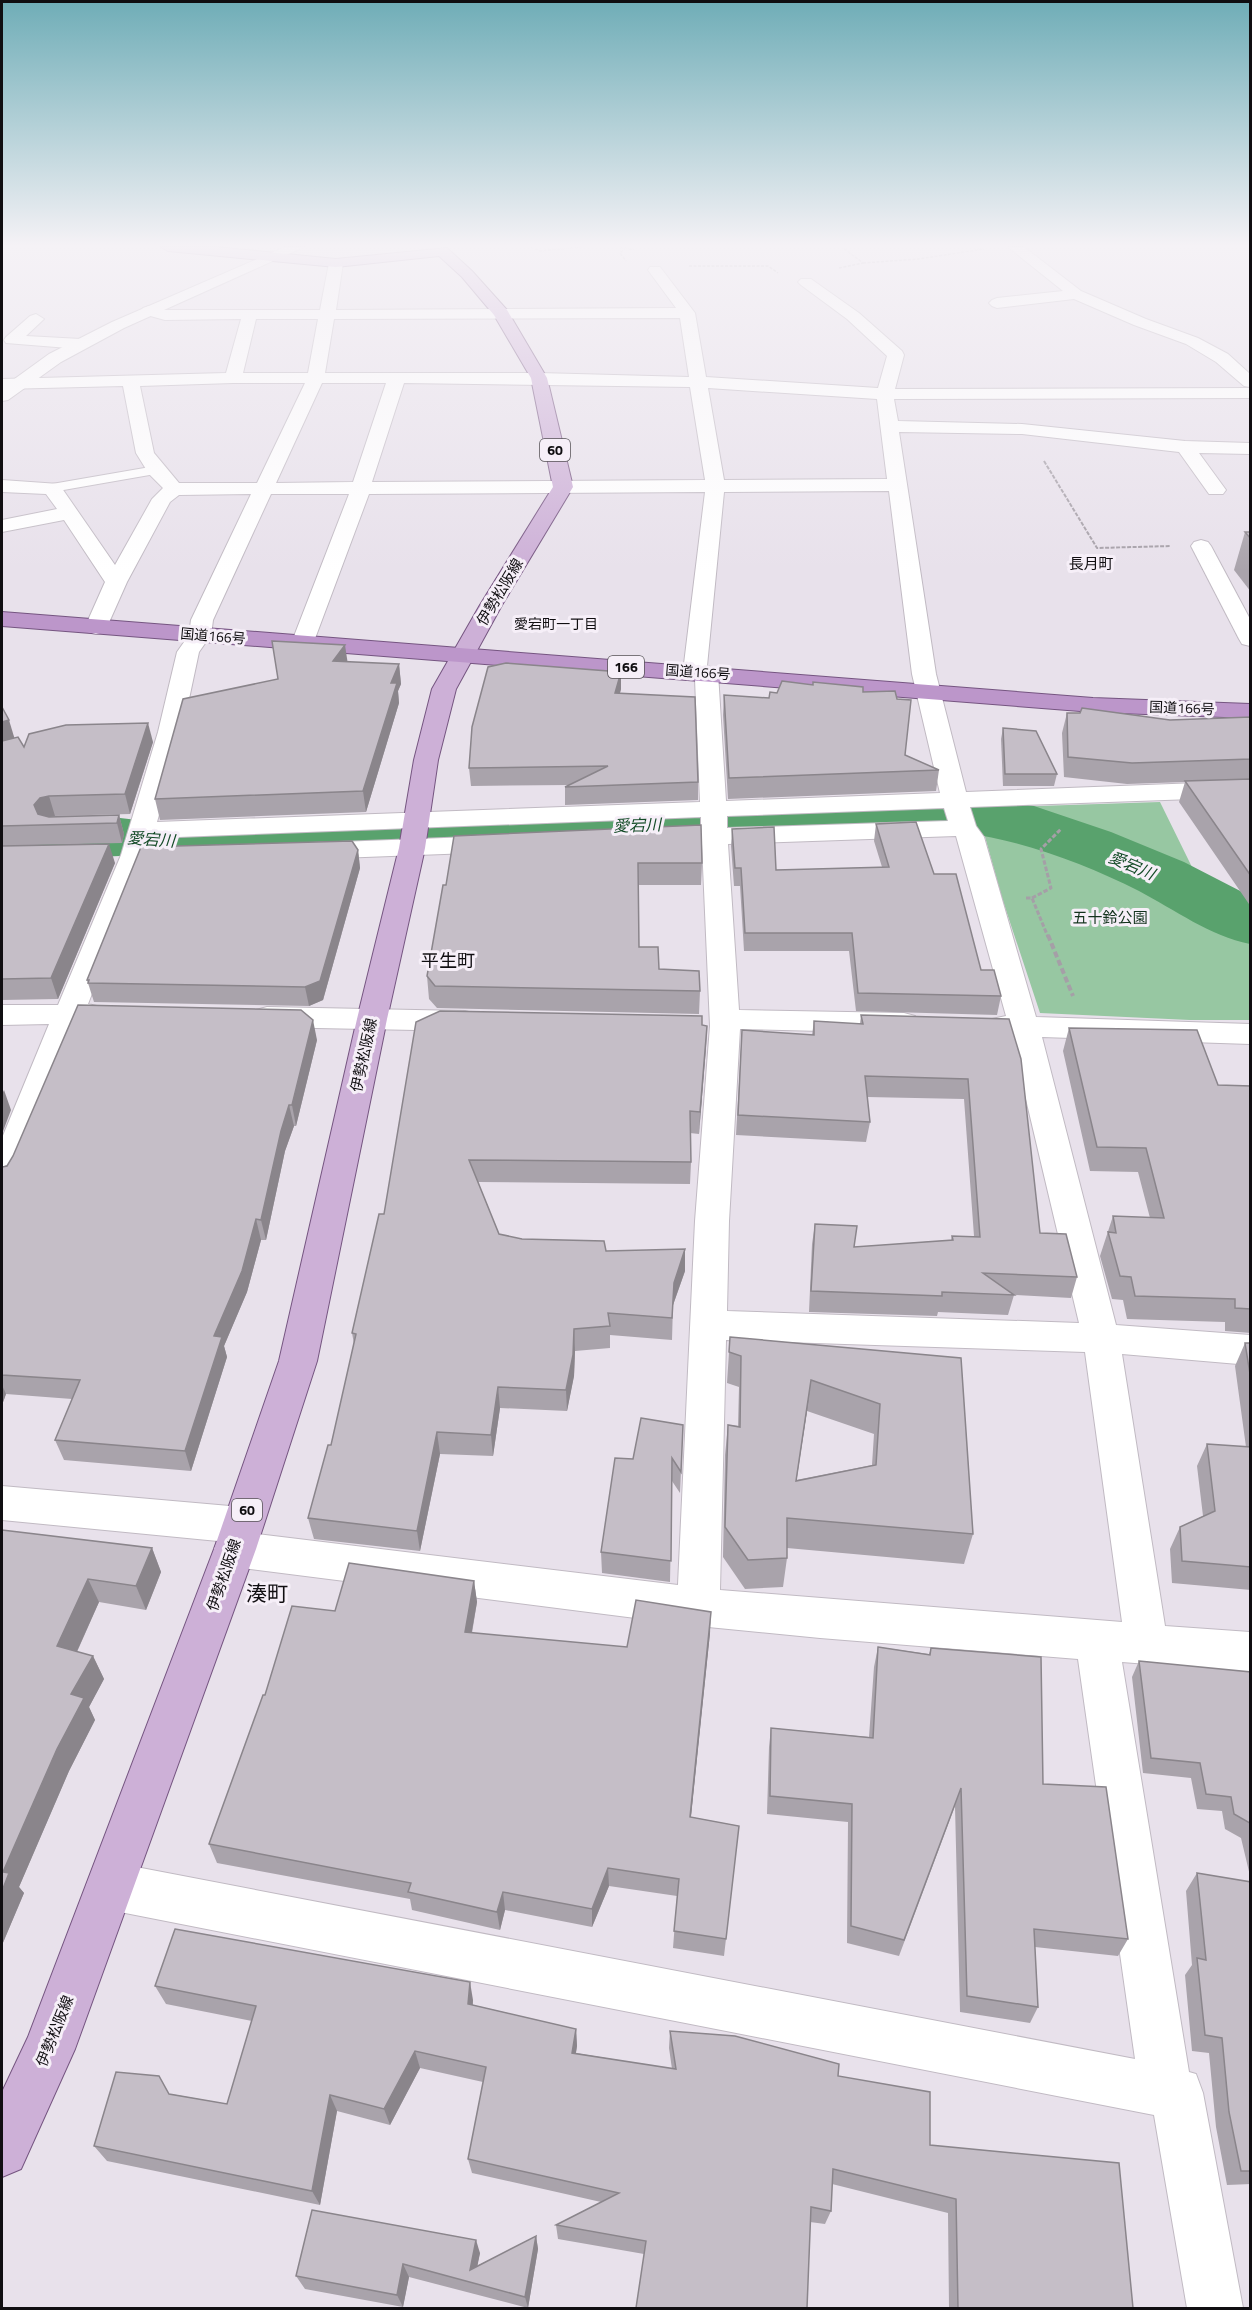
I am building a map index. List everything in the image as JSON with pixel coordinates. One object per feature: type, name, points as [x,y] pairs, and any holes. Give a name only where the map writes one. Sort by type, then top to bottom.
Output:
[{"type":"highway","name":"国道166号","points":[[2,619],[302,644],[701,672],[1093,705],[1251,711]]},
{"type":"main road","name":"60","points":[[525,355],[538,378],[563,487]]},
{"type":"main road","name":"伊勢松阪線","points":[[2,2150],[49,2049],[238,1537],[298,1361],[414,833],[426,760],[444,689],[563,487]]},
{"type":"street","points":[[2,396],[61,355]]},
{"type":"street","points":[[233,378],[239,355]]},
{"type":"street","points":[[2,1176],[137,840],[159,732],[188,652],[200,635],[202,620],[316,378],[320,355]]},
{"type":"street","points":[[695,355],[716,486],[701,672],[713,822],[717,1024],[709,1325],[698,1607]]},
{"type":"street","points":[[896,355],[885,394],[924,674],[958,811],[971,837],[1024,1027],[1101,1338],[1147,1645]]},
{"type":"street","points":[[1216,355],[1251,382]]},
{"type":"street","points":[[302,644],[361,488],[397,377]]},
{"type":"street","points":[[2,384],[233,378],[538,378],[700,382],[885,394],[1251,393]]},
{"type":"street","points":[[130,380],[145,453],[156,470],[174,489]]},
{"type":"street","points":[[888,426],[1022,429],[1185,447],[1251,448]]},
{"type":"street","points":[[1185,447],[1216,490]]},
{"type":"street","points":[[96,627],[116,582],[162,500],[174,489],[898,484]]},
{"type":"street","points":[[2,486],[52,488],[116,582]]},
{"type":"street","points":[[2,526],[68,513]]},
{"type":"street","points":[[1201,546],[1251,639]]},
{"type":"street","points":[[137,840],[414,833],[958,811],[1251,789]]},
{"type":"street","points":[[632,839],[713,822]]},
{"type":"street","points":[[282,852],[414,833],[516,844]]},
{"type":"street","points":[[2,1015],[115,1014]]},
{"type":"street","points":[[243,1016],[489,1021]]},
{"type":"street","points":[[717,1024],[931,1024]]},
{"type":"street","points":[[977,1024],[1251,1034]]},
{"type":"street","points":[[709,1325],[1101,1338],[1251,1350]]},
{"type":"street","points":[[2,1503],[698,1607],[1251,1652]]},
{"type":"street","points":[[1097,1640],[1166,2091]]},
{"type":"street","points":[[110,1886],[1177,2093],[1215,2308]]},
{"type":"lane","points":[[52,488],[156,470]]},
{"type":"path","points":[[1022,429],[1065,491],[1097,548],[1201,546]]},
{"type":"path","points":[[1022,898],[1032,898],[1051,888],[1041,849],[1062,828]]},
{"type":"path","points":[[1032,898],[1074,999]]},
{"type":"green space","name":"五十鈴公園","points":[[1160,802],[1218,920],[1250,940],[1250,1020],[1190,1020],[1040,1013],[1002,898],[977,808]]},
{"type":"building","points":[[272,641],[345,645],[333,661],[399,664],[391,683],[397,683],[363,791],[155,799],[183,699],[278,679]]},
{"type":"building","points":[[506,663],[621,672],[615,693],[695,697],[698,782],[565,787],[608,766],[469,768],[472,727],[488,667]]},
{"type":"building","points":[[782,681],[863,687],[863,692],[895,691],[897,699],[911,700],[905,755],[939,770],[729,778],[724,695],[769,698],[770,692],[777,693]]},
{"type":"building","points":[[2,707],[9,720],[2,722]]},
{"type":"building","points":[[1082,708],[1170,720],[1251,717],[1251,759],[1132,763],[1068,757],[1067,713],[1080,713]]},
{"type":"building","points":[[148,723],[125,794],[49,796],[40,798],[34,805],[38,814],[49,817],[119,815],[117,823],[2,826],[2,741],[18,737],[24,747],[29,734],[66,725]]},
{"type":"building","points":[[1003,728],[1036,731],[1057,774],[1005,774]]},
{"type":"building","points":[[1251,779],[1251,876],[1185,781]]},
{"type":"building","points":[[916,822],[934,874],[956,874],[981,970],[994,970],[1001,996],[858,993],[852,933],[745,933],[741,868],[735,868],[732,829],[774,827],[776,870],[889,867],[876,824]]},
{"type":"building","points":[[701,825],[702,863],[638,863],[639,947],[658,947],[659,969],[699,971],[700,991],[435,986],[427,976],[454,836]]},
{"type":"building","points":[[352,841],[358,850],[320,981],[305,987],[88,983],[89,980],[87,980],[141,847]]},
{"type":"building","points":[[109,844],[51,978],[2,979],[2,846]]},
{"type":"building","points":[[78,1005],[301,1010],[313,1020],[292,1105],[289,1105],[281,1131],[261,1220],[256,1219],[242,1271],[214,1336],[222,1337],[185,1451],[55,1440],[80,1380],[2,1375],[2,1167],[7,1166],[13,1156]]},
{"type":"building","points":[[440,1011],[702,1016],[702,1025],[707,1026],[700,1112],[690,1111],[691,1162],[469,1160],[499,1234],[522,1239],[604,1241],[606,1251],[685,1249],[674,1283],[672,1318],[608,1313],[610,1326],[574,1329],[573,1355],[566,1390],[498,1387],[491,1435],[437,1432],[417,1531],[308,1518],[328,1445],[331,1445],[356,1334],[352,1333],[379,1214],[384,1214],[416,1022]]},
{"type":"building","points":[[861,1015],[1009,1019],[1021,1059],[1040,1233],[1066,1234],[1077,1277],[983,1273],[1014,1295],[942,1292],[942,1296],[811,1291],[815,1224],[857,1226],[854,1247],[953,1240],[952,1236],[980,1237],[968,1079],[865,1076],[870,1122],[738,1115],[742,1030],[814,1035],[814,1021],[863,1024]]},
{"type":"building","points":[[1069,1028],[1197,1030],[1218,1085],[1251,1086],[1251,1309],[1235,1308],[1235,1299],[1135,1296],[1131,1277],[1120,1276],[1108,1232],[1116,1233],[1113,1216],[1164,1218],[1146,1148],[1097,1147]]},
{"type":"building","points":[[730,1337],[961,1358],[973,1534],[787,1518],[787,1558],[748,1560],[725,1527],[728,1425],[740,1427],[741,1356],[729,1352]],"holes":[[[811,1380],[880,1404],[876,1465],[796,1481]]]},
{"type":"building","points":[[1245,1343],[1251,1343],[1251,1380]]},
{"type":"building","points":[[641,1418],[683,1425],[681,1472],[672,1458],[671,1561],[601,1552],[615,1458],[633,1459]]},
{"type":"building","points":[[1207,1444],[1251,1447],[1251,1567],[1182,1561],[1180,1527],[1215,1511]]},
{"type":"building","points":[[2,1530],[152,1548],[136,1586],[88,1579],[57,1646],[93,1656],[71,1694],[84,1698],[57,1749],[3,1872],[9,1873],[2,1891]]},
{"type":"building","points":[[349,1563],[474,1581],[465,1632],[627,1647],[636,1600],[711,1612],[690,1817],[739,1826],[726,1939],[674,1931],[679,1879],[608,1868],[592,1909],[503,1892],[497,1912],[408,1892],[411,1883],[209,1844],[263,1695],[265,1695],[292,1606],[335,1611]]},
{"type":"building","points":[[878,1647],[930,1655],[931,1648],[1041,1657],[1043,1784],[1106,1787],[1128,1939],[1034,1929],[1038,2007],[967,1996],[961,1788],[904,1940],[851,1926],[852,1804],[770,1796],[771,1728],[873,1738]]},
{"type":"building","points":[[1139,1661],[1251,1672],[1251,1824],[1234,1814],[1231,1797],[1206,1794],[1200,1763],[1151,1758]]},
{"type":"building","points":[[1197,1873],[1251,1882],[1251,2171],[1241,2171],[1229,2112],[1222,2038],[1205,2035],[1197,1958],[1206,1960]]},
{"type":"building","points":[[175,1929],[470,1982],[468,2004],[576,2029],[572,2053],[676,2069],[670,2031],[735,2036],[839,2064],[838,2076],[930,2092],[930,2145],[1119,2163],[1133,2308],[958,2308],[956,2199],[833,2169],[831,2211],[811,2207],[807,2308],[636,2308],[646,2241],[556,2225],[619,2193],[468,2159],[486,2067],[415,2051],[384,2109],[330,2095],[312,2191],[94,2146],[116,2072],[159,2076],[169,2094],[227,2104],[256,2006],[155,1986]]},
{"type":"building","points":[[312,2210],[476,2240],[470,2270],[536,2236],[525,2297],[403,2264],[397,2295],[296,2276]]},
{"type":"waterway","name":"愛宕川","points":[[2,833],[45,839],[120,837],[155,842],[965,814],[1011,820],[1088,846],[1160,876],[1250,923]]},
{"type":"district","name":"長月町","points":[[1091,564]]},
{"type":"district","name":"愛宕町一丁目","points":[[556,624]]},
{"type":"district","name":"平生町","points":[[448,961]]},
{"type":"district","name":"湊町","points":[[267,1594]]}]
